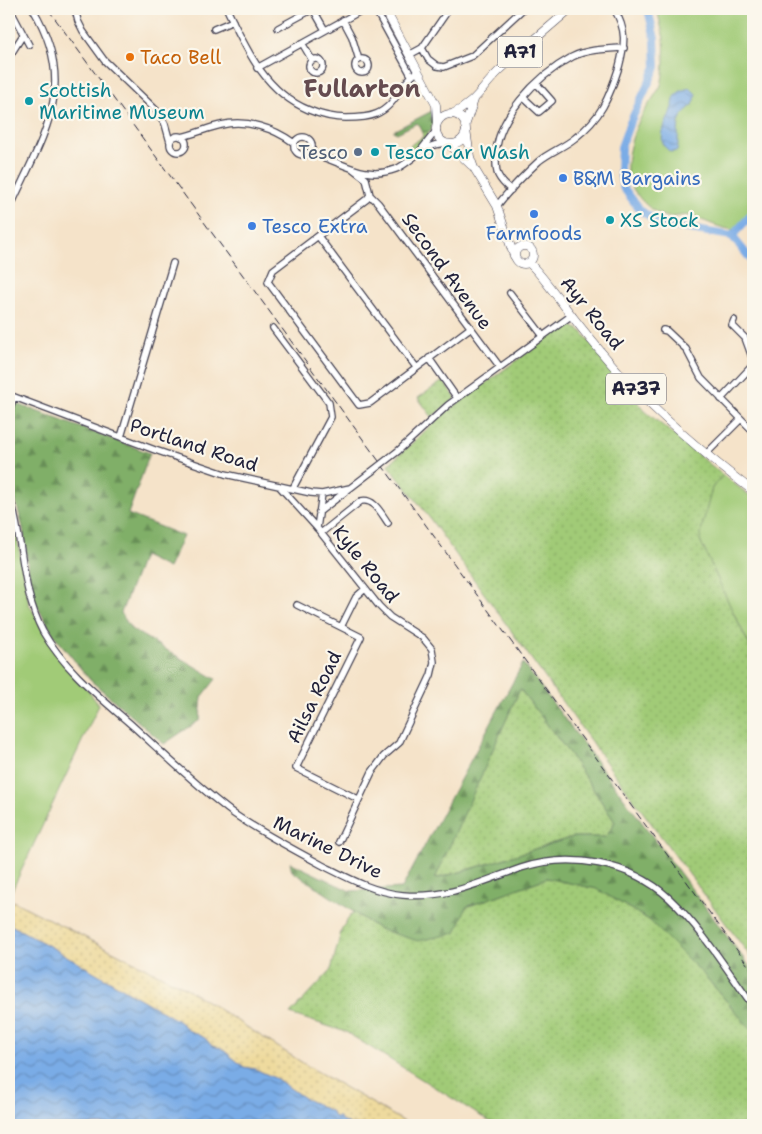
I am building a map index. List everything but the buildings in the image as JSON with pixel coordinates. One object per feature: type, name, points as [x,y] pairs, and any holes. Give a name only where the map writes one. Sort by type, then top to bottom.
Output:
[{"type":"main road","points":[[385,9],[409,56],[415,74],[436,105],[461,118],[466,128],[460,140],[448,143],[440,139],[436,127],[436,105]]},
{"type":"main road","name":"A71","points":[[451,114],[462,110],[474,100],[492,78],[570,9]]},
{"type":"main road","name":"A71","points":[[466,128],[474,100]]},
{"type":"main road","points":[[436,127],[444,115],[451,114]]},
{"type":"main road","name":"A737","points":[[466,128],[470,156],[474,168],[495,203],[514,256]]},
{"type":"main road","name":"A737","points":[[448,143],[474,168]]},
{"type":"main road","name":"A737","points":[[506,230],[516,242],[530,248],[531,259]]},
{"type":"main road","points":[[522,246],[516,249],[514,256],[516,261],[521,264],[531,259]]},
{"type":"main road","name":"Ayr Road","points":[[531,259],[572,315],[630,384],[718,465],[753,491]]},
{"type":"street","points":[[10,9],[29,45]]},
{"type":"street","points":[[9,210],[43,134],[54,99],[56,81],[53,54],[49,38],[33,9]]},
{"type":"street","points":[[75,9],[83,31],[104,60],[157,111],[165,124],[170,146],[174,152],[181,152],[197,134]]},
{"type":"street","points":[[227,9],[257,68],[272,87],[296,104],[335,118],[374,115],[388,108],[415,74],[375,9]]},
{"type":"street","points":[[278,28],[313,9],[325,30]]},
{"type":"street","points":[[257,68],[364,9]]},
{"type":"street","points":[[409,56],[422,48],[448,9]]},
{"type":"street","points":[[422,48],[428,59],[436,66],[444,68],[472,56],[522,9]]},
{"type":"street","points":[[495,203],[504,197],[541,160],[576,137],[592,122],[608,100],[624,48],[625,37],[620,18],[614,9]]},
{"type":"street","points":[[344,20],[352,37],[359,60]]},
{"type":"street","points":[[214,29],[232,21]]},
{"type":"street","points":[[9,57],[23,35]]},
{"type":"street","points":[[302,43],[312,60]]},
{"type":"street","points":[[510,190],[498,175],[496,169],[496,150],[503,125],[524,98],[550,72],[573,57],[589,51],[624,48]]},
{"type":"street","points":[[524,98],[539,112],[552,101],[537,84]]},
{"type":"street","points":[[170,142],[173,138],[197,134],[223,124],[238,123],[253,124],[274,131],[295,142]]},
{"type":"street","points":[[165,124],[185,143],[184,148]]},
{"type":"street","points":[[414,159],[436,127]]},
{"type":"street","points":[[295,142],[307,138],[311,146],[322,156]]},
{"type":"street","points":[[295,142],[294,148],[296,153],[322,156],[366,173],[389,171]]},
{"type":"street","points":[[368,184],[376,176],[414,159],[433,145],[448,143]]},
{"type":"street","points":[[308,153],[311,146]]},
{"type":"street","points":[[353,169],[362,175],[368,184],[370,195],[367,199],[273,270],[268,282],[358,405],[370,403],[470,328]]},
{"type":"street","name":"Second Avenue","points":[[370,195],[378,203],[500,367]]},
{"type":"street","points":[[318,236],[416,367]]},
{"type":"street","points":[[121,437],[173,263]]},
{"type":"street","points":[[510,293],[543,336]]},
{"type":"street","name":"Portland Road","points":[[12,396],[224,474],[322,494],[350,488],[398,451],[457,398],[572,315]]},
{"type":"street","points":[[734,320],[732,325],[745,338],[753,360]]},
{"type":"street","points":[[273,328],[329,403],[331,417],[293,488]]},
{"type":"street","points":[[663,330],[667,331],[686,349],[702,378],[753,431]]},
{"type":"street","points":[[429,358],[457,398]]},
{"type":"street","points":[[721,399],[753,365]]},
{"type":"street","points":[[9,410],[12,396]]},
{"type":"street","points":[[706,454],[741,419]]},
{"type":"street","name":"Kyle Road","points":[[279,486],[319,530],[365,589],[390,617],[423,638],[432,649],[434,662],[431,675],[399,743],[384,756],[372,772],[339,842]]},
{"type":"street","points":[[319,512],[350,488]]},
{"type":"street","name":"Marine Drive","points":[[9,494],[15,514],[26,586],[33,609],[43,631],[56,652],[90,688],[198,785],[254,827],[297,852],[358,883],[380,891],[402,895],[425,896],[449,893],[523,868],[549,862],[574,860],[600,863],[623,870],[667,896],[685,915],[753,1006]]},
{"type":"street","points":[[319,530],[322,494]]},
{"type":"street","points":[[319,530],[361,501],[366,500],[372,502],[388,523]]},
{"type":"street","name":"Ailsa Road","points":[[358,799],[296,768],[361,637],[341,627],[356,597],[365,589]]},
{"type":"street","points":[[297,605],[341,627]]},
{"type":"green space","points":[[657,9],[753,9],[753,209],[734,230],[694,217],[685,215],[665,217],[655,212],[634,191],[628,177],[627,159],[634,134],[640,118],[661,84],[664,39]]},
{"type":"green space","points":[[432,111],[435,117],[431,131],[422,132],[417,123],[397,133],[393,131]]},
{"type":"green space","points":[[430,131],[418,148],[406,158],[401,158],[409,153],[407,150],[412,144],[423,137],[422,132]]},
{"type":"green space","points":[[568,323],[582,332],[645,411],[723,475],[712,488],[732,610],[753,652],[753,960],[613,772],[423,509],[388,465],[446,412]]},
{"type":"green space","points":[[443,381],[456,398],[432,417],[418,398]]},
{"type":"green space","points":[[17,404],[150,453],[128,514],[183,536],[168,568],[143,556],[121,613],[131,629],[216,679],[202,697],[200,720],[164,744],[90,680],[53,634],[32,596],[23,528],[9,477],[9,425]]},
{"type":"green space","points":[[723,475],[753,498],[753,652],[700,540],[712,488]]},
{"type":"green space","points":[[9,494],[29,604],[50,641],[99,705],[9,897]]},
{"type":"green space","points":[[523,663],[753,971],[753,1032],[704,975],[649,920],[597,889],[547,878],[466,907],[456,933],[418,941],[379,929],[292,871],[290,862],[350,891],[402,888]],"holes":[[[520,689],[569,753],[615,822],[606,837],[573,837],[435,879]]]},
{"type":"green space","points":[[520,689],[569,753],[615,822],[606,837],[573,837],[434,879]]},
{"type":"green space","points":[[547,878],[597,889],[649,920],[704,975],[753,1032],[753,1125],[495,1125],[346,1032],[290,1014],[331,970],[342,928],[353,912],[379,929],[466,907]]},
{"type":"sand","points":[[9,899],[186,988],[306,1065],[410,1125],[294,1125],[9,963]]},
{"type":"water","points":[[690,88],[696,94],[694,102],[683,114],[679,122],[677,151],[670,152],[663,145],[663,131],[676,95]]},
{"type":"water","points":[[9,924],[177,1020],[190,1031],[205,1038],[212,1046],[221,1048],[244,1067],[255,1069],[277,1079],[304,1098],[332,1112],[334,1117],[339,1117],[343,1122],[350,1125],[9,1125]]},
{"type":"waterway","points":[[648,9],[655,39],[656,67],[621,147],[620,171],[623,187],[640,210],[655,220],[671,226],[732,236],[753,262]]},
{"type":"waterway","points":[[732,236],[753,213]]},
{"type":"railway","points":[[48,9],[753,972]]},
{"type":"place","name":"Taco Bell","points":[[130,57]]},
{"type":"place","name":"Scottish Maritime Museum","points":[[29,101]]},
{"type":"place","name":"Tesco","points":[[358,152]]},
{"type":"place","name":"Tesco Car Wash","points":[[375,152]]},
{"type":"place","name":"B&M Bargains","points":[[563,178]]},
{"type":"place","name":"Farmfoods","points":[[534,214]]},
{"type":"place","name":"XS Stock","points":[[610,220]]},
{"type":"place","name":"Tesco Extra","points":[[252,226]]},
{"type":"district","name":"Fullarton","points":[[362,89]]}]
